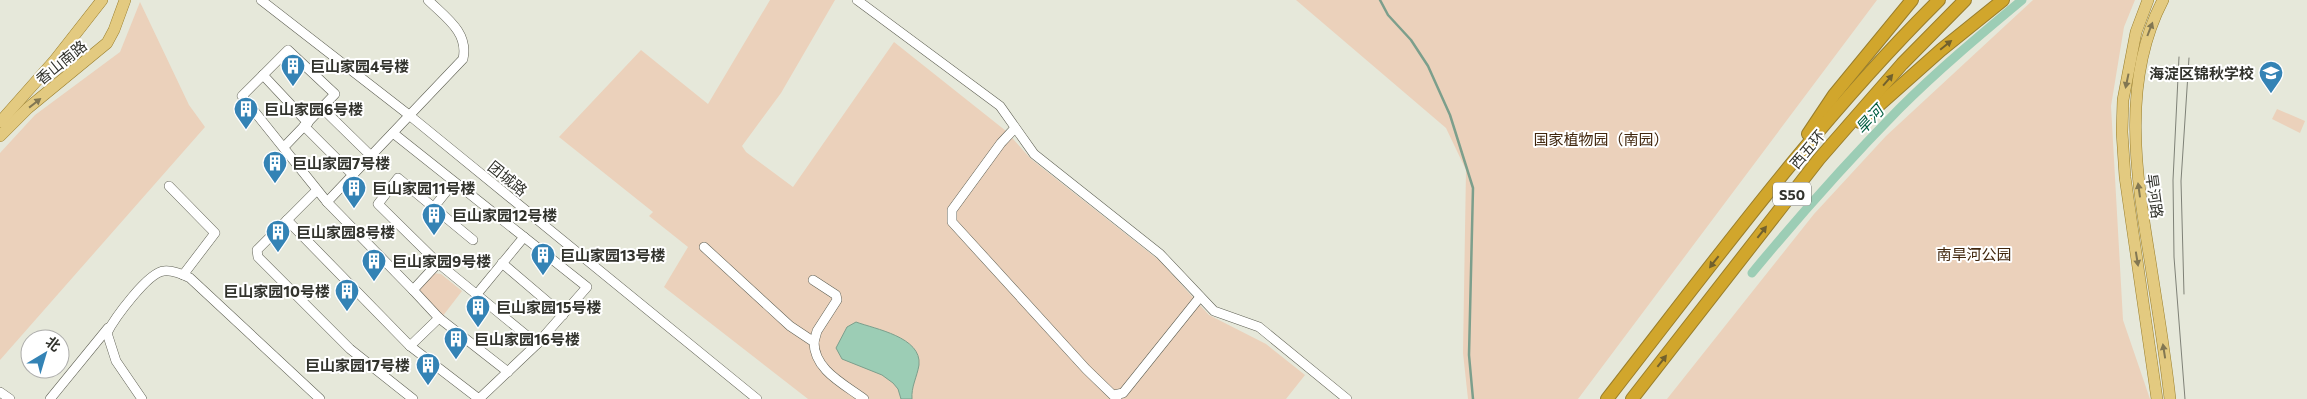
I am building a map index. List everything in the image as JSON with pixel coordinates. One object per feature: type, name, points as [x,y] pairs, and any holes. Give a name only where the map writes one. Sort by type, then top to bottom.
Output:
[{"type":"highway","points":[[1779,178],[1834,95],[1912,0]]},
{"type":"highway","name":"西五环","points":[[1607,399],[1779,178],[1888,51],[1939,0]]},
{"type":"highway","name":"西五环","points":[[1632,399],[1819,159],[1902,64],[1965,0]]},
{"type":"highway","points":[[1819,159],[1940,50],[2003,0]]},
{"type":"main road","name":"香山南路","points":[[0,122],[55,60],[102,0]]},
{"type":"main road","name":"香山南路","points":[[0,136],[28,108],[107,43],[125,0]]},
{"type":"main road","name":"旱河路","points":[[2148,0],[2136,32],[2126,80],[2122,132],[2125,177],[2157,399]]},
{"type":"main road","name":"旱河路","points":[[2164,0],[2147,36],[2137,94],[2134,132],[2137,175],[2170,399]]},
{"type":"street","name":"团城路","points":[[262,0],[409,115],[751,397]]},
{"type":"street","points":[[327,202],[463,59],[465,51],[463,40],[457,28],[428,0]]},
{"type":"street","points":[[857,0],[1000,106],[1034,154],[1160,254],[1214,310],[1259,328],[1347,399]]},
{"type":"street","points":[[284,147],[335,94],[288,50],[242,96],[327,202],[438,318],[508,372]]},
{"type":"street","points":[[263,75],[353,176]]},
{"type":"street","points":[[322,108],[371,156]]},
{"type":"street","points":[[1015,128],[1001,143],[952,210],[952,222],[1086,369],[1116,397],[1123,393],[1200,297]]},
{"type":"street","points":[[287,220],[410,346],[479,399],[537,344],[587,287],[393,133]]},
{"type":"street","points":[[473,240],[398,178],[378,204],[438,263],[537,344]]},
{"type":"street","points":[[434,208],[454,182]]},
{"type":"street","points":[[169,186],[215,234],[183,275]]},
{"type":"street","points":[[317,190],[257,250],[258,257],[350,349],[413,399]]},
{"type":"street","points":[[477,294],[524,236]]},
{"type":"street","points":[[704,247],[790,326],[814,342]]},
{"type":"street","points":[[413,290],[438,263]]},
{"type":"street","points":[[502,263],[563,315]]},
{"type":"street","points":[[50,399],[152,276],[163,270],[190,278],[320,399]]},
{"type":"street","points":[[813,280],[836,295],[837,300],[817,331],[814,350],[821,364],[830,374],[864,399]]},
{"type":"street","points":[[410,346],[438,318]]},
{"type":"street","points":[[113,322],[107,333],[109,344],[116,361],[142,399]]},
{"type":"street","points":[[0,392],[10,399]]},
{"type":"green space","points":[[770,0],[835,0],[781,93],[742,146],[746,152],[793,187],[894,42],[1006,131],[1031,159],[1160,261],[1209,315],[1266,344],[1305,375],[1286,399],[808,399],[664,287],[688,247],[649,216],[653,212],[559,137],[641,50],[708,104]]},
{"type":"green space","name":"国家植物园（南园）","points":[[1296,0],[1877,0],[1578,399],[1468,399],[1463,353],[1466,170],[1446,128]]},
{"type":"green space","name":"南旱河公园","points":[[2033,0],[2135,0],[2124,27],[2111,106],[2123,320],[2150,399],[1667,399],[1814,214],[1886,136]]},
{"type":"green space","points":[[140,2],[189,105],[205,127],[27,329],[20,329],[20,337],[0,360],[0,153],[35,115],[120,52]]},
{"type":"green space","points":[[2277,109],[2305,121],[2300,133],[2272,119]]},
{"type":"green space","points":[[433,273],[441,274],[462,291],[442,317],[416,294]]},
{"type":"shaded area","points":[[856,322],[885,331],[913,347],[918,355],[919,365],[913,386],[912,399],[901,399],[898,389],[882,375],[842,359],[836,348],[847,327]]},
{"type":"waterway","points":[[1380,0],[1388,15],[1411,40],[1428,66],[1450,115],[1473,188],[1469,355],[1473,399]]},
{"type":"waterway","name":"旱河","points":[[1752,273],[1824,189],[1899,109],[1944,67],[2022,0]]},
{"type":"tram line","points":[[2179,57],[2173,180],[2174,257],[2185,399]]},
{"type":"tram line","points":[[2184,294],[2181,181],[2189,58]]},
{"type":"place","name":"巨山家园4号楼","points":[[293,87]]},
{"type":"place","name":"海淀区锦秋学校","points":[[2271,94]]},
{"type":"place","name":"巨山家园6号楼","points":[[246,130]]},
{"type":"place","name":"巨山家园7号楼","points":[[275,184]]},
{"type":"place","name":"巨山家园11号楼","points":[[354,209]]},
{"type":"place","name":"巨山家园12号楼","points":[[434,236]]},
{"type":"place","name":"巨山家园8号楼","points":[[278,253]]},
{"type":"place","name":"巨山家园13号楼","points":[[543,276]]},
{"type":"place","name":"巨山家园9号楼","points":[[374,282]]},
{"type":"place","name":"巨山家园10号楼","points":[[347,312]]},
{"type":"place","name":"巨山家园15号楼","points":[[478,328]]},
{"type":"place","name":"巨山家园16号楼","points":[[456,360]]},
{"type":"place","name":"巨山家园17号楼","points":[[428,386]]}]
